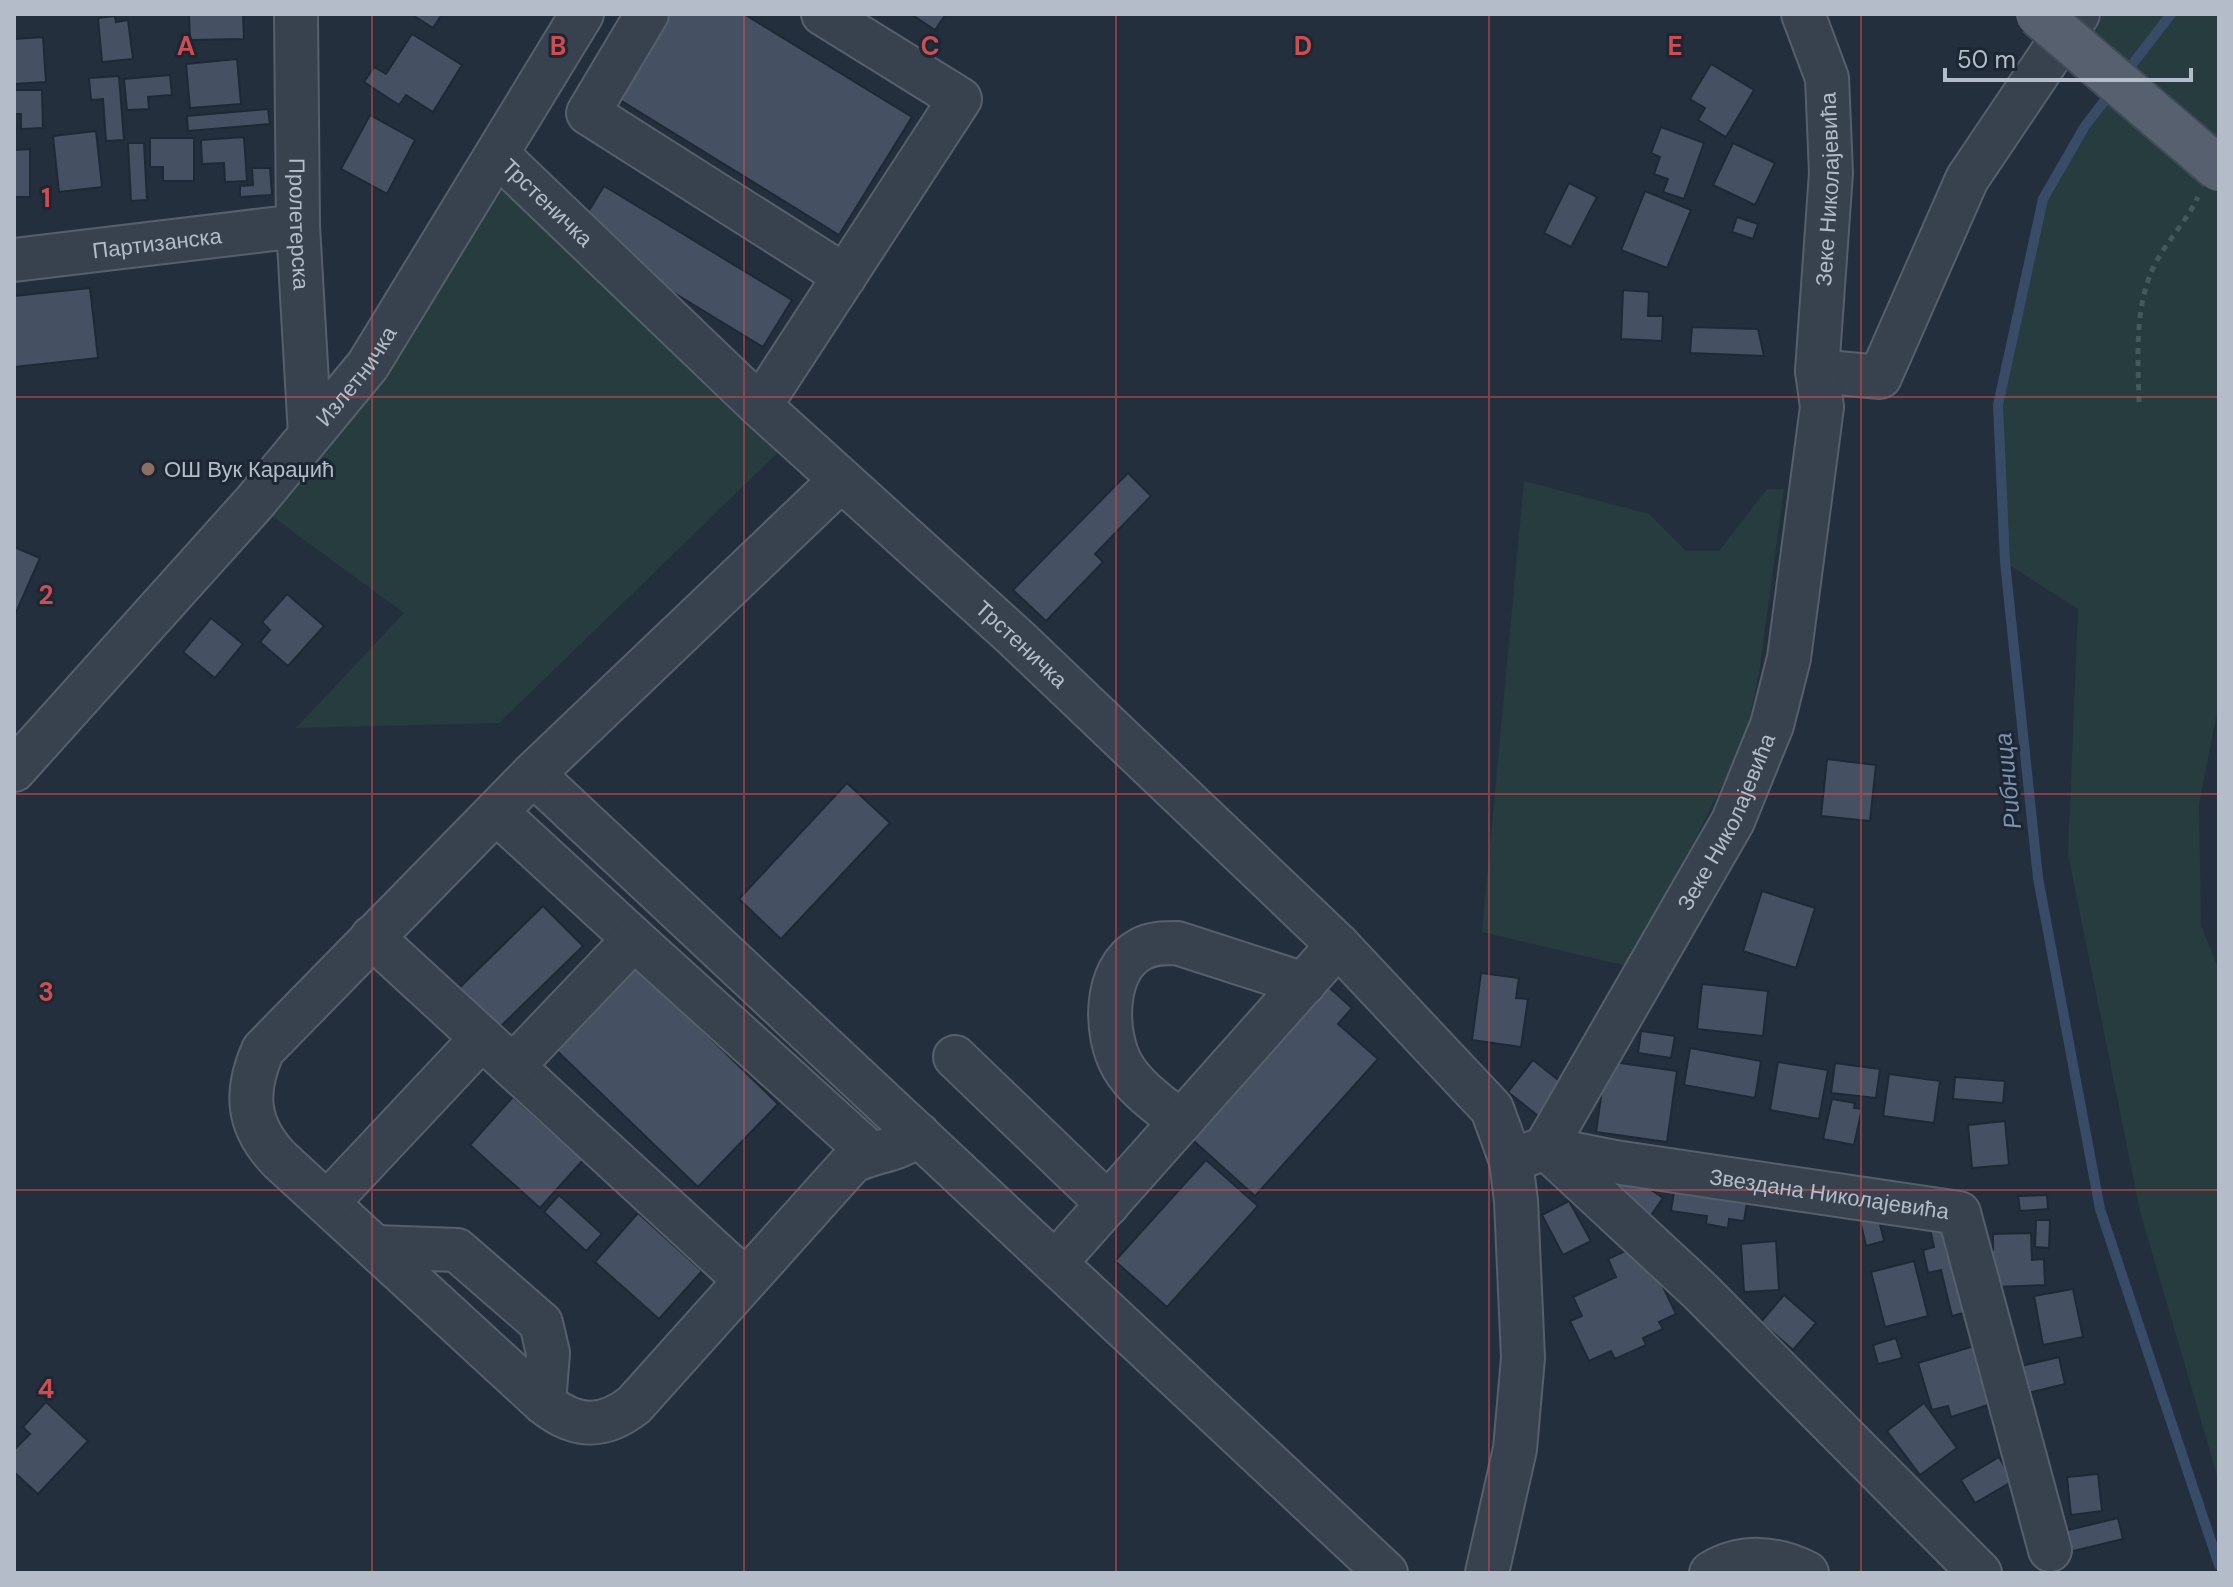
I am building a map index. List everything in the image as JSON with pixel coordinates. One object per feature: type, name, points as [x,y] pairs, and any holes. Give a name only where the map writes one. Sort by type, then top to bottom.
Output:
[{"type":"main road","points":[[2038,14],[2210,180]]},
{"type":"street","name":"Пролетерска","points":[[296,14],[298,226],[310,435]]},
{"type":"street","name":"Излетничка","points":[[14,770],[243,515],[368,365],[582,14]]},
{"type":"street","points":[[647,14],[588,113],[845,276]]},
{"type":"street","points":[[760,406],[960,99],[823,14]]},
{"type":"street","name":"Зеке Николајевића","points":[[1528,1154],[1733,821],[1772,725],[1789,658],[1822,407],[1817,371],[1831,173],[1827,78],[1803,14]]},
{"type":"street","points":[[1817,371],[1880,377],[1967,179],[2078,14]]},
{"type":"street","name":"Трстеничка","points":[[497,154],[760,406],[1016,638],[1338,945],[1492,1109],[1528,1154]]},
{"type":"street","name":"Партизанска","points":[[14,260],[298,226]]},
{"type":"street","points":[[841,480],[533,774],[263,1050],[253,1073],[249,1100],[253,1123],[264,1143],[544,1403],[561,1417],[581,1424],[600,1424],[617,1418],[634,1405],[852,1162],[870,1153],[897,1149],[918,1134]]},
{"type":"street","points":[[533,774],[1386,1573]]},
{"type":"street","points":[[496,812],[870,1153]]},
{"type":"street","points":[[372,937],[745,1280]]},
{"type":"street","points":[[513,1066],[634,939]]},
{"type":"street","points":[[1181,1122],[1139,1087],[1115,1050],[1110,1027],[1112,1000],[1127,961],[1148,946],[1177,943],[1304,984]]},
{"type":"street","points":[[1055,1263],[1338,945]]},
{"type":"street","points":[[327,1203],[482,1038]]},
{"type":"street","points":[[955,1057],[1108,1204]]},
{"type":"street","points":[[1487,1573],[1521,1408],[1528,1154]]},
{"type":"street","points":[[1528,1154],[1700,1291],[1980,1573]]},
{"type":"street","name":"Звездана Николајевића","points":[[1528,1154],[1615,1162],[1959,1213],[2050,1550]]},
{"type":"street","points":[[375,1247],[457,1250],[541,1323],[548,1353],[544,1403]]},
{"type":"street","points":[[1711,1573],[1725,1564],[1749,1559],[1776,1561],[1807,1573]]},
{"type":"path","points":[[2139,402],[2137,351],[2145,290],[2155,265],[2210,180]]},
{"type":"green space","points":[[2039,14],[2219,14],[2219,702],[2199,804],[2201,925],[2219,970],[2219,1482],[2140,1211],[2068,854],[2078,609],[2005,562],[1998,405],[2043,199],[2085,126],[2125,74]]},
{"type":"green space","points":[[497,154],[794,437],[499,723],[296,728],[404,613],[254,503]]},
{"type":"green space","points":[[1524,481],[1649,514],[1686,551],[1719,551],[1767,489],[1784,489],[1759,673],[1745,740],[1631,967],[1482,932]]},
{"type":"building","points":[[189,14],[243,14],[244,39],[190,40]]},
{"type":"building","points":[[411,14],[442,14],[433,28]]},
{"type":"building","points":[[662,14],[744,14],[912,117],[839,235],[612,95]]},
{"type":"building","points":[[911,14],[946,14],[935,30]]},
{"type":"building","points":[[115,16],[116,22],[128,20],[133,59],[102,62],[98,18]]},
{"type":"building","points":[[412,34],[462,65],[433,112],[406,95],[399,105],[364,82],[374,67],[386,74]]},
{"type":"building","points":[[43,37],[46,82],[14,84],[14,39]]},
{"type":"building","points":[[237,59],[241,104],[190,108],[186,64]]},
{"type":"building","points":[[1711,64],[1754,90],[1726,137],[1698,120],[1705,108],[1690,99]]},
{"type":"building","points":[[170,75],[172,95],[148,97],[149,109],[127,110],[124,79]]},
{"type":"building","points":[[119,76],[124,140],[106,141],[103,99],[91,100],[89,78]]},
{"type":"building","points":[[14,90],[42,90],[43,128],[21,129],[21,114],[14,114]]},
{"type":"building","points":[[268,109],[270,124],[188,131],[187,116]]},
{"type":"building","points":[[370,115],[415,140],[387,194],[341,169]]},
{"type":"building","points":[[1661,127],[1704,143],[1684,199],[1663,192],[1668,179],[1654,174],[1660,157],[1651,153]]},
{"type":"building","points":[[96,131],[102,187],[59,192],[53,136]]},
{"type":"building","points":[[244,137],[247,181],[225,182],[224,163],[202,164],[201,140]]},
{"type":"building","points":[[150,138],[194,138],[194,181],[163,181],[163,167],[150,167]]},
{"type":"building","points":[[128,143],[144,143],[147,200],[131,201]]},
{"type":"building","points":[[1733,143],[1775,163],[1755,205],[1713,185]]},
{"type":"building","points":[[30,149],[30,197],[14,197],[14,150]]},
{"type":"building","points":[[252,168],[270,168],[272,195],[240,197],[240,186],[253,185]]},
{"type":"building","points":[[1569,183],[1597,197],[1571,247],[1544,233]]},
{"type":"building","points":[[604,186],[792,300],[763,347],[620,260],[582,222]]},
{"type":"building","points":[[1645,191],[1691,210],[1667,268],[1621,250]]},
{"type":"building","points":[[1737,217],[1758,224],[1753,239],[1732,232]]},
{"type":"building","points":[[90,288],[98,358],[14,367],[14,296]]},
{"type":"building","points":[[1623,290],[1649,292],[1648,316],[1663,316],[1662,341],[1621,339]]},
{"type":"building","points":[[1692,327],[1758,329],[1764,356],[1690,353]]},
{"type":"building","points":[[1128,473],[1151,496],[1095,554],[1103,562],[1046,621],[1013,590]]},
{"type":"building","points":[[14,547],[40,558],[14,617]]},
{"type":"building","points":[[287,594],[324,626],[288,666],[260,642],[270,630],[262,622]]},
{"type":"building","points":[[211,618],[243,644],[215,678],[183,652]]},
{"type":"building","points":[[1827,759],[1876,765],[1870,821],[1821,816]]},
{"type":"building","points":[[847,783],[890,823],[781,939],[739,899]]},
{"type":"building","points":[[1762,891],[1815,908],[1796,968],[1743,951]]},
{"type":"building","points":[[543,906],[583,946],[497,1030],[457,990]]},
{"type":"building","points":[[634,964],[778,1104],[698,1187],[553,1047]]},
{"type":"building","points":[[1481,973],[1519,978],[1516,998],[1528,999],[1521,1047],[1472,1040]]},
{"type":"building","points":[[1323,982],[1352,1008],[1338,1024],[1378,1059],[1255,1196],[1186,1134]]},
{"type":"building","points":[[1702,984],[1768,991],[1763,1036],[1697,1029]]},
{"type":"building","points":[[1641,1031],[1675,1036],[1671,1058],[1638,1053]]},
{"type":"building","points":[[1690,1048],[1761,1061],[1755,1098],[1684,1085]]},
{"type":"building","points":[[1533,1060],[1567,1087],[1542,1119],[1508,1092]]},
{"type":"building","points":[[1606,1061],[1677,1071],[1667,1142],[1596,1132]]},
{"type":"building","points":[[1778,1062],[1828,1070],[1819,1119],[1770,1110]]},
{"type":"building","points":[[1835,1063],[1880,1069],[1876,1098],[1831,1093]]},
{"type":"building","points":[[1889,1074],[1940,1081],[1934,1123],[1883,1116]]},
{"type":"building","points":[[1955,1077],[2005,1081],[2003,1103],[1953,1099]]},
{"type":"building","points":[[513,1097],[583,1160],[540,1208],[470,1145]]},
{"type":"building","points":[[1832,1099],[1855,1103],[1854,1108],[1862,1109],[1854,1145],[1823,1139]]},
{"type":"building","points":[[2005,1121],[2009,1165],[1972,1168],[1968,1125]]},
{"type":"building","points":[[1206,1160],[1258,1206],[1167,1307],[1115,1261]]},
{"type":"building","points":[[1599,1171],[1626,1173],[1663,1198],[1647,1221]]},
{"type":"building","points":[[1675,1185],[1748,1196],[1744,1221],[1729,1219],[1728,1228],[1706,1224],[1707,1216],[1671,1211]]},
{"type":"building","points":[[559,1195],[602,1234],[586,1251],[544,1212]]},
{"type":"building","points":[[2047,1195],[2048,1209],[2020,1211],[2018,1196]]},
{"type":"building","points":[[1569,1201],[1591,1241],[1563,1255],[1542,1215]]},
{"type":"building","points":[[638,1213],[702,1271],[659,1319],[595,1262]]},
{"type":"building","points":[[1878,1216],[1884,1241],[1866,1246],[1860,1220]]},
{"type":"building","points":[[2036,1220],[2050,1220],[2049,1248],[2035,1247]]},
{"type":"building","points":[[1950,1225],[1970,1311],[1952,1316],[1941,1270],[1928,1273],[1923,1250],[1934,1247],[1930,1229]]},
{"type":"building","points":[[2031,1233],[2032,1260],[2044,1259],[2045,1285],[1994,1287],[1985,1251],[1993,1250],[1993,1234]]},
{"type":"building","points":[[1776,1241],[1779,1290],[1744,1292],[1741,1244]]},
{"type":"building","points":[[1642,1243],[1676,1314],[1659,1322],[1663,1329],[1643,1338],[1646,1345],[1615,1359],[1611,1351],[1589,1361],[1570,1321],[1582,1316],[1573,1297],[1616,1277],[1608,1259]]},
{"type":"building","points":[[1914,1261],[1928,1316],[1885,1327],[1871,1272]]},
{"type":"building","points":[[2073,1289],[2083,1337],[2043,1345],[2034,1296]]},
{"type":"building","points":[[1784,1295],[1816,1323],[1793,1350],[1761,1322]]},
{"type":"building","points":[[1896,1338],[1902,1358],[1878,1364],[1873,1345]]},
{"type":"building","points":[[1974,1346],[1991,1404],[1951,1417],[1948,1406],[1932,1410],[1918,1363]]},
{"type":"building","points":[[2059,1357],[2065,1384],[2028,1393],[2021,1366]]},
{"type":"building","points":[[46,1402],[88,1441],[38,1494],[14,1472],[14,1450],[30,1434],[23,1427]]},
{"type":"building","points":[[1924,1403],[1957,1448],[1920,1475],[1887,1431]]},
{"type":"building","points":[[1999,1457],[2013,1481],[1975,1503],[1961,1480]]},
{"type":"building","points":[[2098,1474],[2102,1511],[2071,1515],[2067,1477]]},
{"type":"building","points":[[2118,1518],[2123,1539],[2065,1553],[2060,1532]]},
{"type":"waterway","name":"Рибница","points":[[2124,75],[2171,14]]},
{"type":"waterway","name":"Рибница","points":[[2112,91],[2085,126],[2043,199],[1998,405],[2005,562],[2038,878],[2100,1209],[2219,1565]]},
{"type":"place","name":"ОШ Вук Караџић","points":[[148,469]]}]
